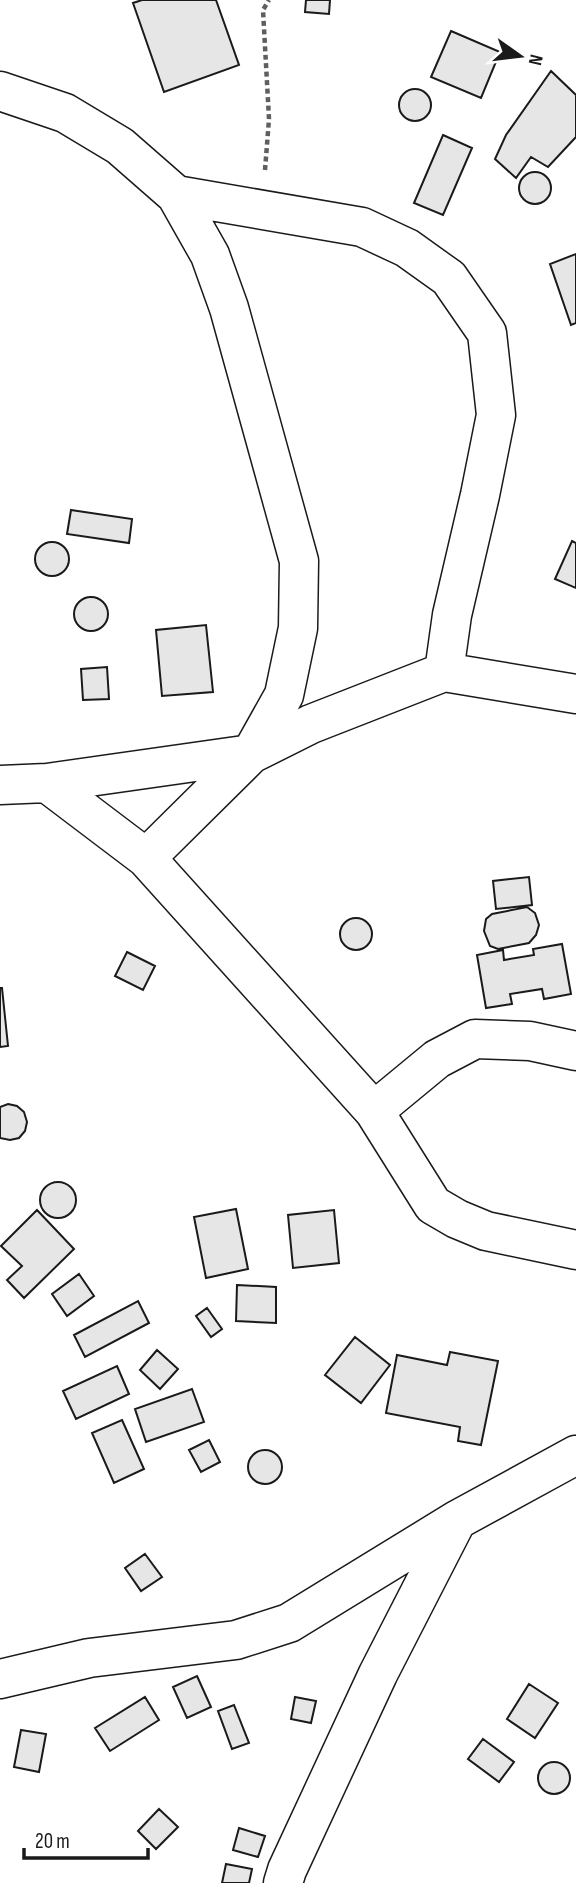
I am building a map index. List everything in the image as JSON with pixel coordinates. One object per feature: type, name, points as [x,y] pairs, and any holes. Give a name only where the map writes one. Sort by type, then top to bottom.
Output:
[{"type":"street","points":[[0,91],[65,113],[120,146],[176,195],[210,255],[229,308],[299,561],[298,628],[284,695],[251,754],[146,858]]},
{"type":"street","points":[[176,195],[362,227],[407,248],[449,278],[487,333],[496,415],[481,495],[452,615],[443,672]]},
{"type":"street","points":[[0,785],[47,783],[251,754],[311,724],[443,672],[576,694]]},
{"type":"street","points":[[47,783],[146,858],[374,1111],[433,1205],[486,1231],[576,1250]]},
{"type":"street","points":[[374,1111],[437,1059],[475,1040],[530,1041],[576,1051]]},
{"type":"street","points":[[0,1679],[89,1658],[236,1640],[289,1623],[457,1520],[576,1455]]},
{"type":"street","points":[[283,1883],[292,1858],[378,1674],[457,1520]]},
{"type":"path","points":[[261,209],[269,119],[263,9],[269,0]]},
{"type":"building","points":[[142,0],[216,0],[239,65],[164,92],[133,3]]},
{"type":"building","points":[[306,0],[330,0],[329,14],[305,12]]},
{"type":"building","points":[[451,31],[500,52],[481,98],[431,77]]},
{"type":"building","points":[[551,71],[576,95],[576,137],[548,167],[531,157],[516,178],[495,159],[506,135]]},
{"type":"building","points":[[415,89],[427,93],[431,105],[427,117],[415,121],[403,117],[399,105],[403,93]]},
{"type":"building","points":[[443,135],[472,148],[443,215],[414,203]]},
{"type":"building","points":[[535,172],[547,176],[551,188],[547,200],[535,204],[523,200],[519,188],[523,176]]},
{"type":"building","points":[[576,254],[576,323],[571,325],[550,264]]},
{"type":"building","points":[[71,510],[132,519],[129,543],[67,534]]},
{"type":"building","points":[[572,541],[576,543],[576,588],[555,579]]},
{"type":"building","points":[[52,542],[64,547],[69,559],[64,571],[52,576],[40,571],[35,559],[40,547]]},
{"type":"building","points":[[91,597],[103,602],[108,614],[103,626],[91,631],[79,626],[74,614],[79,602]]},
{"type":"building","points":[[206,625],[213,692],[162,696],[156,630]]},
{"type":"building","points":[[107,667],[109,699],[83,700],[81,669]]},
{"type":"building","points":[[529,877],[532,905],[496,909],[493,881]]},
{"type":"building","points":[[527,907],[535,913],[539,925],[536,935],[529,943],[498,949],[490,946],[484,931],[486,919],[492,914]]},
{"type":"building","points":[[356,918],[368,922],[372,934],[368,946],[356,950],[344,946],[340,934],[344,922]]},
{"type":"building","points":[[562,944],[571,994],[544,999],[542,989],[510,994],[512,1004],[486,1008],[477,955],[503,950],[504,960],[534,955],[533,949]]},
{"type":"building","points":[[127,952],[155,966],[143,990],[115,976]]},
{"type":"building","points":[[0,988],[8,1046],[0,1047]]},
{"type":"building","points":[[8,1104],[17,1106],[24,1112],[27,1122],[25,1131],[19,1138],[10,1140],[0,1138],[0,1107]]},
{"type":"building","points":[[58,1182],[70,1188],[76,1200],[70,1212],[58,1218],[46,1212],[40,1200],[46,1188]]},
{"type":"building","points":[[236,1209],[248,1269],[206,1278],[194,1217]]},
{"type":"building","points":[[37,1210],[74,1249],[24,1298],[7,1280],[22,1266],[1,1246]]},
{"type":"building","points":[[334,1210],[339,1263],[293,1268],[288,1215]]},
{"type":"building","points":[[79,1274],[94,1296],[67,1316],[52,1294]]},
{"type":"building","points":[[237,1285],[276,1287],[276,1323],[236,1321]]},
{"type":"building","points":[[138,1301],[149,1323],[85,1357],[74,1335]]},
{"type":"building","points":[[207,1308],[222,1329],[211,1337],[196,1316]]},
{"type":"building","points":[[355,1337],[390,1365],[361,1403],[325,1375]]},
{"type":"building","points":[[157,1350],[178,1369],[160,1389],[140,1370]]},
{"type":"building","points":[[450,1352],[498,1361],[481,1445],[458,1441],[460,1427],[386,1413],[397,1355],[447,1365]]},
{"type":"building","points":[[117,1366],[129,1394],[76,1419],[63,1391]]},
{"type":"building","points":[[192,1389],[204,1422],[146,1442],[135,1409]]},
{"type":"building","points":[[122,1420],[144,1469],[114,1483],[92,1433]]},
{"type":"building","points":[[209,1440],[220,1462],[201,1472],[189,1450]]},
{"type":"building","points":[[265,1450],[277,1455],[282,1467],[277,1479],[265,1484],[253,1479],[248,1467],[253,1455]]},
{"type":"building","points":[[145,1554],[162,1577],[141,1591],[125,1568]]},
{"type":"building","points":[[197,1676],[211,1707],[187,1718],[173,1687]]},
{"type":"building","points":[[529,1684],[558,1703],[535,1738],[507,1719]]},
{"type":"building","points":[[145,1697],[159,1720],[110,1751],[95,1728]]},
{"type":"building","points":[[295,1697],[316,1701],[311,1723],[291,1719]]},
{"type":"building","points":[[234,1705],[249,1743],[232,1749],[218,1711]]},
{"type":"building","points":[[21,1730],[46,1734],[39,1772],[14,1767]]},
{"type":"building","points":[[483,1739],[514,1762],[499,1782],[468,1759]]},
{"type":"building","points":[[554,1762],[565,1767],[570,1778],[565,1789],[554,1794],[543,1789],[538,1778],[543,1767]]},
{"type":"building","points":[[159,1809],[178,1827],[156,1849],[138,1831]]},
{"type":"building","points":[[239,1828],[265,1836],[258,1857],[233,1850]]},
{"type":"building","points":[[226,1864],[252,1869],[249,1883],[222,1883]]}]
